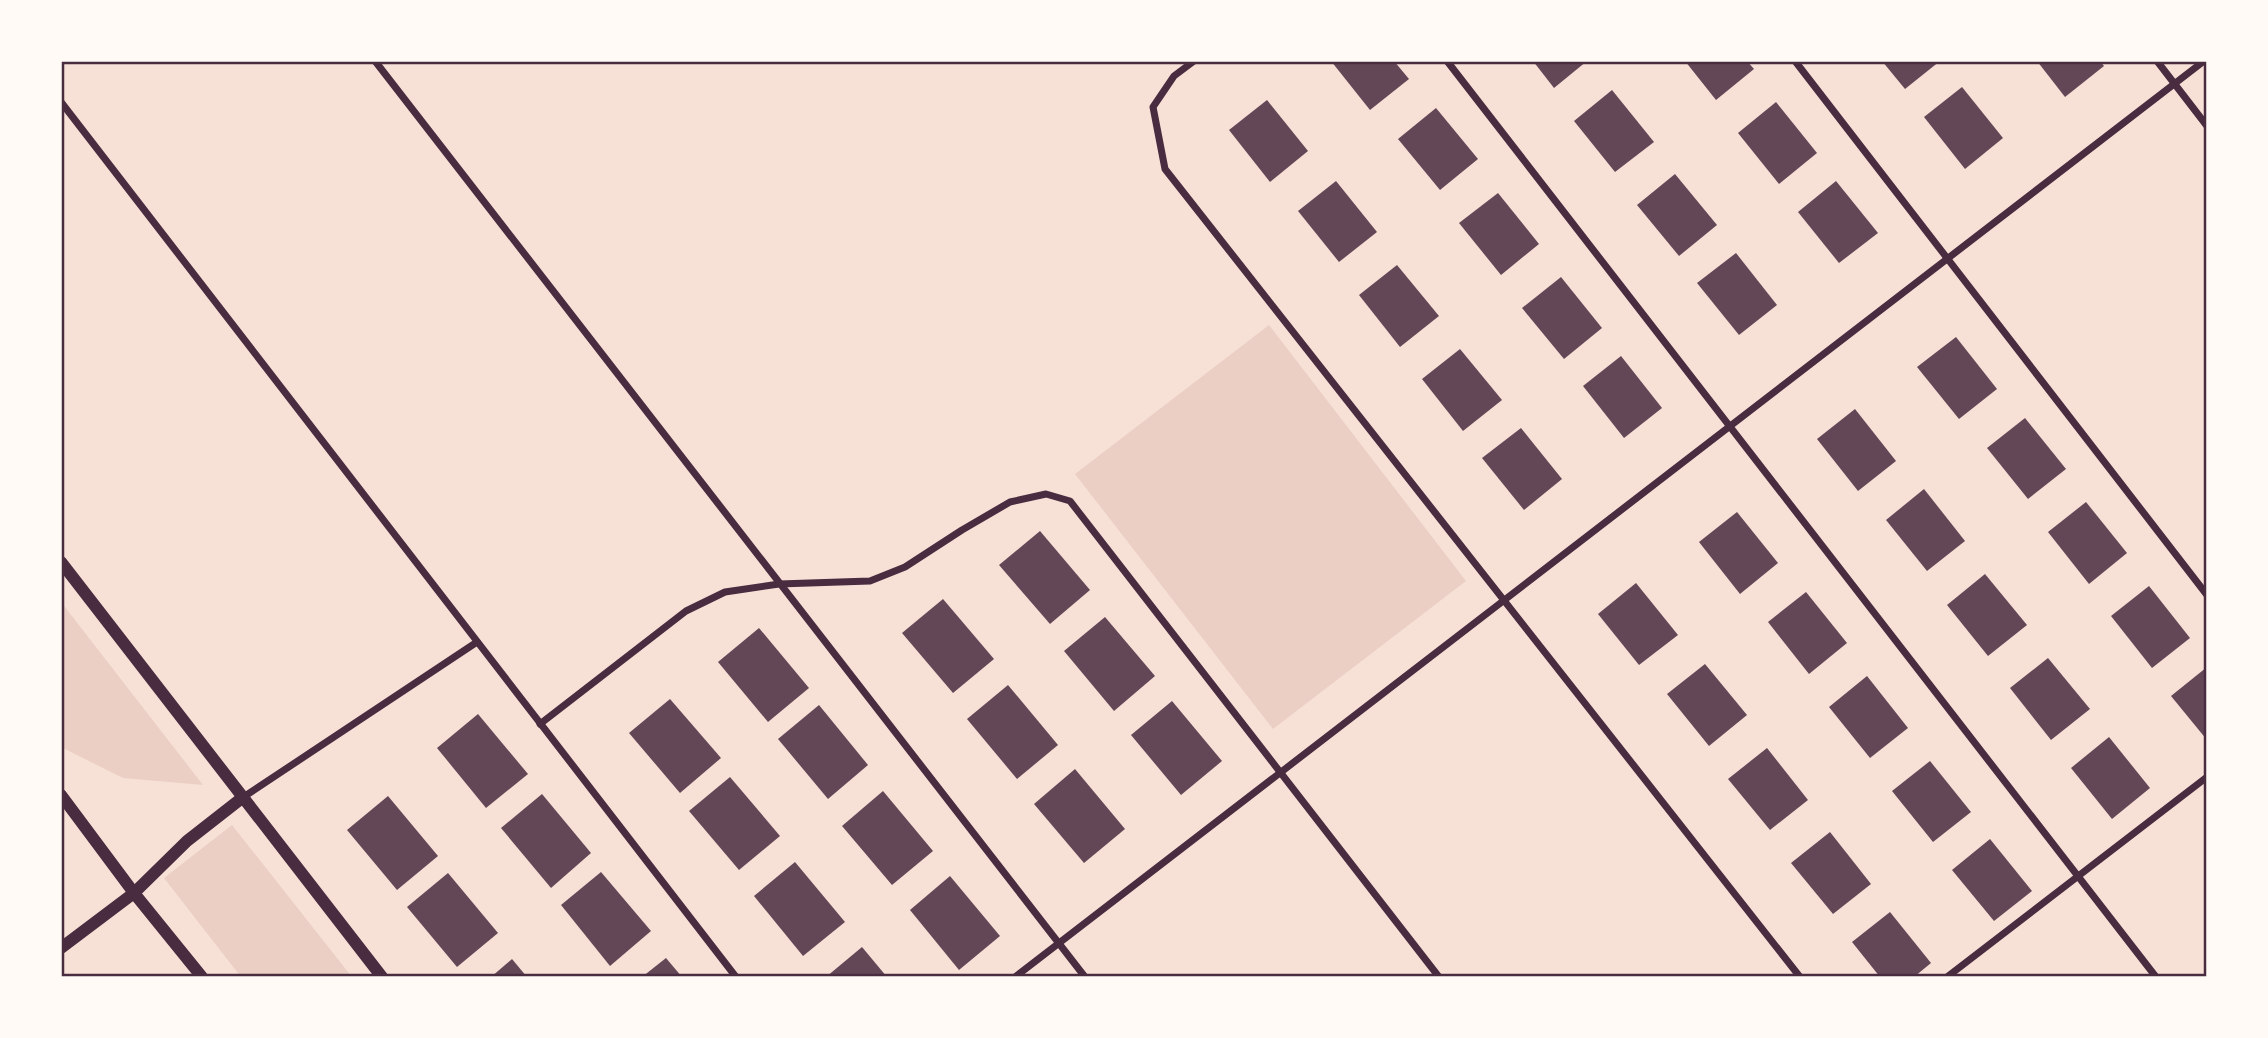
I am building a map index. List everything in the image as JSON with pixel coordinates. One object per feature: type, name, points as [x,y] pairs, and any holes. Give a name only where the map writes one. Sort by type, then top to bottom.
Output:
[{"type":"street","points":[[375,61],[1085,977]]},
{"type":"street","points":[[1194,61],[1174,76],[1153,107],[1157,139],[1165,169],[1800,977]]},
{"type":"street","points":[[1447,61],[2156,977]]},
{"type":"street","points":[[1795,61],[2207,595]]},
{"type":"street","points":[[2157,61],[2207,126]]},
{"type":"street","points":[[1015,977],[2204,61]]},
{"type":"street","points":[[61,102],[736,977]]},
{"type":"street","points":[[540,724],[686,611],[725,592],[779,584],[870,581],[905,567],[1010,502],[1046,494],[1070,501],[1439,977]]},
{"type":"street","points":[[61,562],[382,977]]},
{"type":"street","points":[[61,948],[134,893],[187,842],[242,798],[477,642]]},
{"type":"street","points":[[1947,977],[2207,778]]},
{"type":"street","points":[[61,795],[134,893],[202,977]]},
{"type":"shaded area","points":[[1269,325],[1466,581],[1273,729],[1075,474]]},
{"type":"shaded area","points":[[61,602],[203,785],[123,778],[61,747]]},
{"type":"shaded area","points":[[232,825],[352,977],[241,977],[164,878]]},
{"type":"building","points":[[1331,61],[1394,61],[1409,79],[1370,110]]},
{"type":"building","points":[[1533,61],[1587,61],[1554,88]]},
{"type":"building","points":[[1685,61],[1747,61],[1754,69],[1716,100]]},
{"type":"building","points":[[1882,61],[1940,61],[1905,89]]},
{"type":"building","points":[[2037,61],[2100,61],[2104,66],[2065,97]]},
{"type":"building","points":[[1962,87],[2003,138],[1965,169],[1924,117]]},
{"type":"building","points":[[1612,90],[1654,142],[1615,172],[1574,121]]},
{"type":"building","points":[[1267,100],[1308,151],[1270,182],[1229,130]]},
{"type":"building","points":[[1776,102],[1817,153],[1779,184],[1738,133]]},
{"type":"building","points":[[1436,108],[1478,159],[1440,190],[1398,139]]},
{"type":"building","points":[[1675,174],[1717,225],[1679,256],[1637,205]]},
{"type":"building","points":[[1336,181],[1377,232],[1339,262],[1298,211]]},
{"type":"building","points":[[1836,181],[1878,233],[1839,263],[1798,212]]},
{"type":"building","points":[[1498,193],[1539,244],[1501,275],[1459,223]]},
{"type":"building","points":[[1736,253],[1777,305],[1739,335],[1697,283]]},
{"type":"building","points":[[1397,265],[1439,316],[1400,347],[1359,295]]},
{"type":"building","points":[[1561,277],[1602,328],[1564,359],[1522,308]]},
{"type":"building","points":[[1956,337],[1997,389],[1959,419],[1917,367]]},
{"type":"building","points":[[1460,349],[1502,400],[1463,431],[1422,379]]},
{"type":"building","points":[[1621,356],[1662,408],[1624,438],[1583,386]]},
{"type":"building","points":[[1855,409],[1896,461],[1858,491],[1817,439]]},
{"type":"building","points":[[2025,418],[2066,469],[2028,499],[1987,448]]},
{"type":"building","points":[[1521,428],[1562,479],[1524,510],[1482,458]]},
{"type":"building","points":[[1924,489],[1965,541],[1927,571],[1886,520]]},
{"type":"building","points":[[2086,502],[2127,553],[2089,584],[2048,532]]},
{"type":"building","points":[[1737,512],[1778,563],[1740,594],[1699,542]]},
{"type":"building","points":[[1040,531],[1090,590],[1050,624],[999,565]]},
{"type":"building","points":[[1985,574],[2027,625],[1988,656],[1947,605]]},
{"type":"building","points":[[1636,583],[1678,635],[1639,665],[1598,614]]},
{"type":"building","points":[[2149,586],[2190,638],[2152,668],[2111,616]]},
{"type":"building","points":[[1806,592],[1847,643],[1809,674],[1768,622]]},
{"type":"building","points":[[943,599],[994,659],[953,693],[902,633]]},
{"type":"building","points":[[1105,617],[1155,676],[1114,711],[1064,651]]},
{"type":"building","points":[[759,628],[809,688],[768,722],[718,662]]},
{"type":"building","points":[[2048,658],[2090,709],[2051,740],[2010,688]]},
{"type":"building","points":[[1705,664],[1747,715],[1709,746],[1667,694]]},
{"type":"building","points":[[2207,667],[2207,740],[2171,696]]},
{"type":"building","points":[[1867,676],[1908,728],[1870,758],[1829,707]]},
{"type":"building","points":[[1008,685],[1058,745],[1017,779],[967,719]]},
{"type":"building","points":[[670,699],[721,758],[680,793],[629,733]]},
{"type":"building","points":[[1172,701],[1222,761],[1181,795],[1131,735]]},
{"type":"building","points":[[819,705],[868,765],[828,799],[778,739]]},
{"type":"building","points":[[478,714],[528,774],[486,808],[437,748]]},
{"type":"building","points":[[2109,737],[2150,788],[2112,819],[2071,768]]},
{"type":"building","points":[[1767,748],[1808,800],[1770,830],[1728,779]]},
{"type":"building","points":[[1930,761],[1971,812],[1933,842],[1892,791]]},
{"type":"building","points":[[1075,769],[1125,829],[1084,863],[1034,804]]},
{"type":"building","points":[[730,777],[780,836],[739,870],[689,811]]},
{"type":"building","points":[[883,791],[933,851],[892,885],[842,826]]},
{"type":"building","points":[[542,794],[591,853],[551,888],[501,828]]},
{"type":"building","points":[[388,796],[438,856],[397,890],[347,830]]},
{"type":"building","points":[[1830,832],[1871,884],[1833,914],[1791,863]]},
{"type":"building","points":[[1990,839],[2032,891],[1994,921],[1952,870]]},
{"type":"building","points":[[795,862],[845,922],[803,956],[754,896]]},
{"type":"building","points":[[601,872],[651,931],[610,966],[561,905]]},
{"type":"building","points":[[448,873],[498,933],[457,967],[407,907]]},
{"type":"building","points":[[950,876],[1000,936],[959,970],[910,910]]},
{"type":"building","points":[[1890,912],[1931,963],[1914,977],[1880,977],[1852,942]]},
{"type":"building","points":[[862,947],[887,977],[826,977]]},
{"type":"building","points":[[666,958],[682,977],[642,977]]},
{"type":"building","points":[[512,959],[527,977],[491,977]]}]
